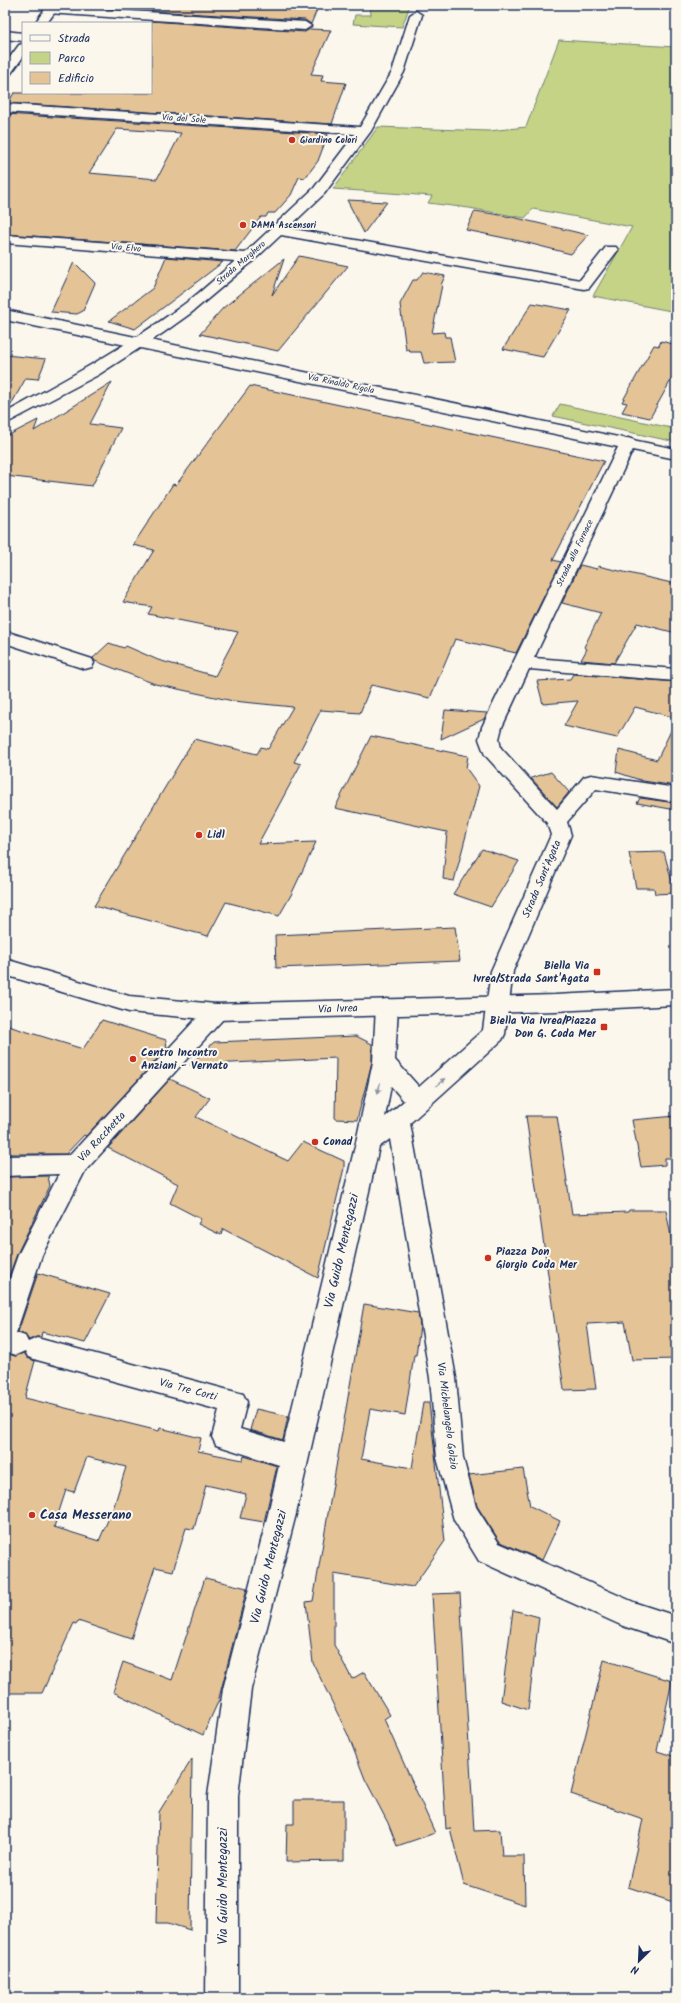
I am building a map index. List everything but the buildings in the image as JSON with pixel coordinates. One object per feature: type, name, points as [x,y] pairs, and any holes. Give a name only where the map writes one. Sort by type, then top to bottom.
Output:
[{"type":"street","points":[[42,22],[53,7],[304,26]]},
{"type":"street","name":"Strada Marghero","points":[[5,419],[92,372],[141,342],[186,310],[248,258],[319,191],[364,131],[398,72],[416,15]]},
{"type":"street","points":[[5,35],[22,37]]},
{"type":"street","points":[[5,73],[22,49]]},
{"type":"street","name":"Via del Sole","points":[[5,108],[364,131]]},
{"type":"street","points":[[278,230],[584,285],[611,250]]},
{"type":"street","name":"Via Elvo","points":[[5,239],[248,258]]},
{"type":"street","name":"Via Rinaldo Rigola","points":[[5,315],[676,454]]},
{"type":"street","name":"Strada alla Fornace","points":[[556,820],[492,750],[489,739],[492,728],[522,663],[628,443]]},
{"type":"street","points":[[5,636],[85,663]]},
{"type":"street","points":[[522,663],[676,675]]},
{"type":"street","points":[[556,820],[565,813],[591,782],[676,795]]},
{"type":"street","name":"Strada Sant'Agata","points":[[498,1004],[502,971],[561,835],[556,820]]},
{"type":"street","name":"Via Ivrea","points":[[5,967],[129,1004],[216,1012],[676,997]]},
{"type":"street","points":[[368,1142],[398,1120],[417,1101],[477,1051],[494,1034],[498,1004]]},
{"type":"street","name":"Via Guido Mentegazzi","points":[[222,1998],[223,1796],[237,1689],[282,1514],[368,1142],[384,1062],[387,1007]]},
{"type":"street","name":"Via Rocchetta","points":[[16,1340],[30,1255],[76,1164],[216,1012]]},
{"type":"street","points":[[384,1062],[417,1101]]},
{"type":"street","name":"Via Michelangelo Golzio","points":[[398,1120],[443,1378],[450,1458],[464,1511],[489,1552],[633,1616],[676,1630]]},
{"type":"street","points":[[5,1166],[76,1164]]},
{"type":"street","name":"Via Tre Corti","points":[[16,1340],[234,1402],[225,1437],[294,1457]]},
{"type":"green space","points":[[370,5],[410,5],[402,27],[353,24],[355,15],[371,15]]},
{"type":"green space","points":[[559,40],[676,47],[676,312],[593,296],[632,227],[533,209],[525,218],[469,208],[428,203],[432,196],[333,189],[378,127],[489,131],[526,127]]},
{"type":"green space","points":[[560,404],[676,429],[676,442],[553,416]]},
{"type":"place","name":"Giardino Colori","points":[[292,140]]},
{"type":"place","name":"DAMA Ascensori","points":[[243,225]]},
{"type":"place","name":"Lidl","points":[[199,835]]},
{"type":"place","name":"Biella Via Ivrea/Strada Sant'Agata","points":[[597,972]]},
{"type":"place","name":"Biella Via Ivrea/Piazza Don G. Coda Mer","points":[[604,1027]]},
{"type":"place","name":"Centro Incontro Anziani - Vernato","points":[[133,1059]]},
{"type":"place","name":"Conad","points":[[315,1142]]},
{"type":"place","name":"Piazza Don Giorgio Coda Mer","points":[[488,1258]]},
{"type":"place","name":"Casa Messerano","points":[[32,1515]]}]
